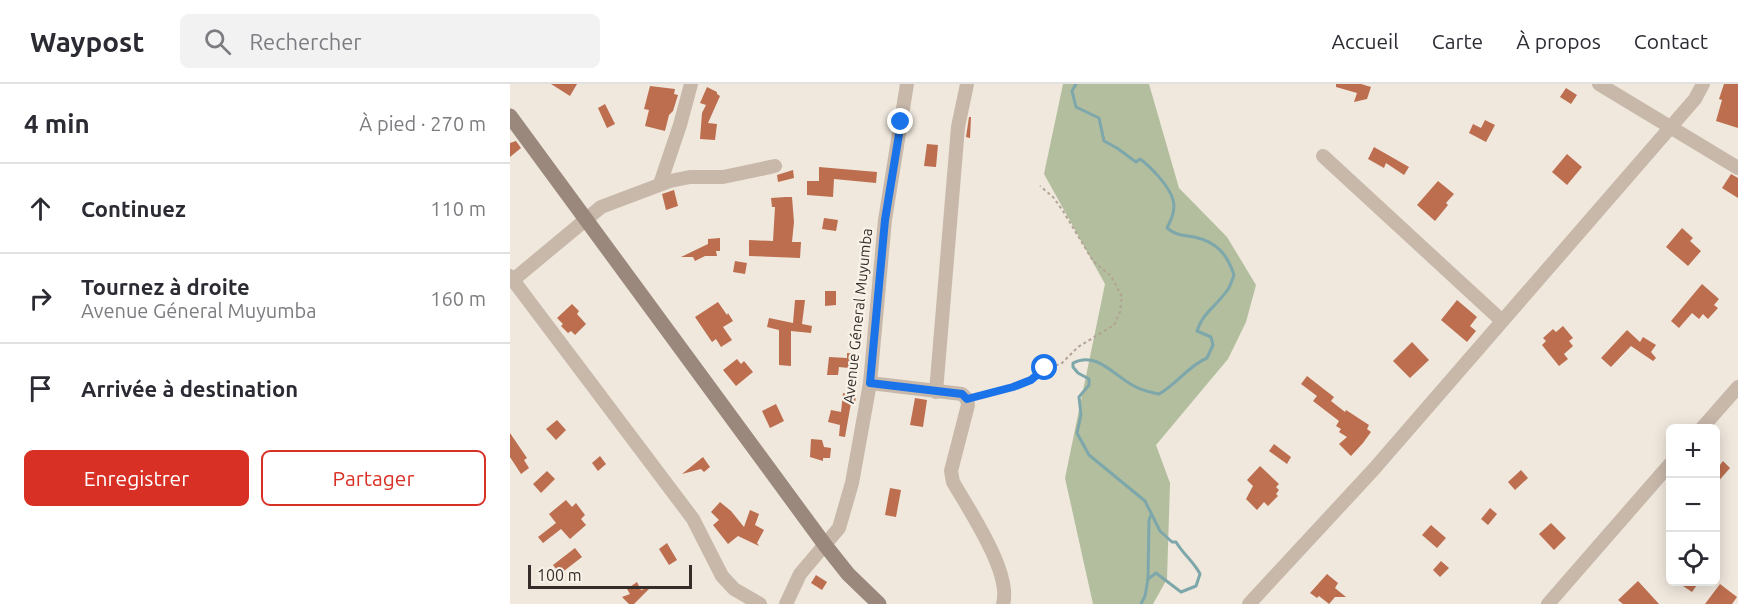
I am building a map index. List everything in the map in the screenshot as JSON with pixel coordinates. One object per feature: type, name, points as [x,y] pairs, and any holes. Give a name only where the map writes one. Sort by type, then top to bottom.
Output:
[{"type":"street","points":[[660,184],[691,84]]},
{"type":"street","name":"Avenue Géneral Muyumba","points":[[786,604],[800,574],[839,528],[852,483],[870,383],[885,220],[908,84]]},
{"type":"street","points":[[936,392],[958,128],[967,84]]},
{"type":"street","points":[[1599,84],[1738,168]]},
{"type":"street","points":[[1249,604],[1374,469],[1700,93],[1703,84]]},
{"type":"street","points":[[510,116],[825,545],[848,574],[879,604]]},
{"type":"street","points":[[1323,156],[1501,320]]},
{"type":"street","points":[[760,604],[734,589],[722,576],[693,519],[511,278],[605,205],[660,184],[690,177],[723,177],[775,166]]},
{"type":"street","points":[[870,383],[962,394],[967,399],[968,405],[951,471],[953,482],[1002,573],[1005,597],[1003,604]]},
{"type":"street","points":[[1706,424],[1738,387]]},
{"type":"street","points":[[1548,604],[1666,470]]},
{"type":"path","points":[[967,399],[1013,387],[1031,380],[1045,368],[1061,364],[1078,347],[1114,325],[1120,312],[1122,297],[1111,276],[1093,261],[1063,212],[1040,186]]},
{"type":"green space","points":[[1063,84],[1149,84],[1179,188],[1227,237],[1256,285],[1246,322],[1228,359],[1156,445],[1170,483],[1167,579],[1153,604],[1093,604],[1065,478],[1105,284],[1044,174]]},
{"type":"building","points":[[551,84],[577,84],[570,96]]},
{"type":"building","points":[[1336,84],[1361,84],[1371,87],[1367,99],[1354,102],[1357,93],[1336,87]]},
{"type":"building","points":[[1724,84],[1738,84],[1738,128],[1716,121]]},
{"type":"building","points":[[650,86],[675,89],[674,94],[678,95],[665,131],[645,126],[649,110],[644,109]]},
{"type":"building","points":[[707,87],[720,96],[708,123],[717,124],[715,140],[700,139],[702,113],[706,105],[700,103]]},
{"type":"building","points":[[1566,88],[1577,95],[1571,104],[1560,97]]},
{"type":"building","points":[[605,104],[615,124],[607,128],[598,108]]},
{"type":"building","points":[[969,117],[971,117],[970,138],[966,137]]},
{"type":"building","points":[[1485,120],[1495,125],[1486,142],[1469,133],[1473,124],[1481,128]]},
{"type":"building","points":[[516,141],[521,148],[510,157],[510,143]]},
{"type":"building","points":[[927,144],[938,145],[936,167],[924,166]]},
{"type":"building","points":[[1374,147],[1409,167],[1404,175],[1386,163],[1384,168],[1368,159]]},
{"type":"building","points":[[1567,154],[1582,167],[1567,185],[1552,172]]},
{"type":"building","points":[[819,167],[877,172],[876,183],[834,179],[833,197],[807,195],[807,181],[819,181]]},
{"type":"building","points":[[793,170],[794,178],[778,182],[777,175]]},
{"type":"building","points":[[1731,174],[1738,178],[1738,198],[1722,188]]},
{"type":"building","points":[[1438,181],[1454,194],[1435,221],[1417,205]]},
{"type":"building","points":[[674,190],[678,206],[666,210],[662,194]]},
{"type":"building","points":[[792,197],[794,222],[792,242],[801,242],[800,258],[749,256],[749,240],[773,241],[775,207],[772,207],[771,198]]},
{"type":"building","points":[[824,218],[838,220],[836,231],[822,229]]},
{"type":"building","points":[[1682,228],[1693,238],[1690,241],[1701,251],[1688,266],[1666,247]]},
{"type":"building","points":[[720,238],[720,251],[716,251],[717,256],[705,256],[695,261],[693,257],[681,257],[708,244],[708,239]]},
{"type":"building","points":[[735,261],[747,263],[745,274],[733,272]]},
{"type":"building","points":[[1702,284],[1719,299],[1714,305],[1718,308],[1708,319],[1703,314],[1699,319],[1692,313],[1679,328],[1671,321]]},
{"type":"building","points":[[825,291],[836,291],[836,305],[825,306]]},
{"type":"building","points":[[795,300],[805,300],[802,324],[812,326],[811,333],[791,331],[791,366],[779,365],[779,330],[767,327],[769,318],[793,323]]},
{"type":"building","points":[[1457,300],[1477,317],[1470,326],[1476,331],[1467,342],[1441,320]]},
{"type":"building","points":[[718,302],[733,321],[723,327],[732,340],[721,347],[716,339],[712,342],[695,317]]},
{"type":"building","points":[[572,304],[586,324],[575,335],[571,331],[568,333],[557,318]]},
{"type":"building","points":[[1563,326],[1573,338],[1569,341],[1573,346],[1564,354],[1568,359],[1559,366],[1542,345],[1546,341],[1543,338],[1553,329],[1556,332]]},
{"type":"building","points":[[1627,330],[1640,342],[1643,337],[1656,345],[1651,352],[1656,358],[1653,361],[1631,346],[1611,367],[1601,358]]},
{"type":"building","points":[[1412,342],[1429,360],[1410,378],[1393,361]]},
{"type":"building","points":[[847,353],[859,354],[858,369],[839,367],[838,375],[827,375],[829,357],[847,358]]},
{"type":"building","points":[[737,359],[741,364],[744,361],[753,372],[736,386],[723,370]]},
{"type":"building","points":[[1307,376],[1334,397],[1331,401],[1345,412],[1346,410],[1369,425],[1367,429],[1371,432],[1351,456],[1339,444],[1347,437],[1339,432],[1341,429],[1336,426],[1339,421],[1313,401],[1317,396],[1301,384]]},
{"type":"building","points":[[843,393],[856,395],[855,404],[851,403],[845,437],[839,436],[840,425],[828,422],[831,410],[841,412]]},
{"type":"building","points":[[915,398],[927,400],[923,427],[910,425]]},
{"type":"building","points":[[776,404],[784,421],[770,428],[762,411]]},
{"type":"building","points":[[557,420],[566,430],[556,440],[546,429]]},
{"type":"building","points":[[510,433],[527,458],[524,460],[529,468],[521,474],[510,457]]},
{"type":"building","points":[[811,439],[822,440],[824,447],[831,448],[830,458],[823,458],[823,461],[810,457]]},
{"type":"building","points":[[1274,444],[1291,457],[1287,464],[1269,451]]},
{"type":"building","points":[[600,456],[606,464],[598,471],[592,463]]},
{"type":"building","points":[[703,457],[710,467],[704,472],[701,469],[682,474]]},
{"type":"building","points":[[1723,461],[1730,468],[1720,479],[1720,478],[1720,465]]},
{"type":"building","points":[[1260,466],[1279,484],[1276,487],[1279,490],[1276,494],[1278,496],[1268,506],[1264,502],[1257,510],[1246,499],[1253,486],[1247,480]]},
{"type":"building","points":[[1521,470],[1528,478],[1515,490],[1508,482]]},
{"type":"building","points":[[547,471],[555,479],[541,493],[533,484]]},
{"type":"building","points":[[890,488],[901,490],[896,517],[885,515]]},
{"type":"building","points":[[566,500],[572,507],[576,503],[585,515],[581,519],[586,525],[570,539],[561,529],[543,543],[538,537],[556,523],[549,514]]},
{"type":"building","points":[[720,502],[744,527],[750,510],[759,514],[755,525],[764,530],[757,543],[759,546],[738,536],[728,544],[713,525],[719,520],[711,512]]},
{"type":"building","points":[[1490,508],[1497,514],[1488,525],[1481,519]]},
{"type":"building","points":[[1551,523],[1566,538],[1554,550],[1539,534]]},
{"type":"building","points":[[1431,525],[1446,538],[1437,548],[1422,535]]},
{"type":"building","points":[[667,543],[677,560],[669,565],[659,549]]},
{"type":"building","points":[[575,548],[582,557],[560,574],[553,565]]},
{"type":"building","points":[[1441,561],[1449,568],[1440,577],[1433,570]]},
{"type":"building","points":[[1327,574],[1338,583],[1335,588],[1346,597],[1335,597],[1329,604],[1319,596],[1317,598],[1310,593]]},
{"type":"building","points":[[816,575],[827,582],[822,590],[811,583]]},
{"type":"building","points":[[1638,581],[1659,604],[1623,604],[1618,600]]},
{"type":"building","points":[[637,582],[641,590],[651,587],[634,604],[629,604],[622,597],[630,594],[627,589]]},
{"type":"building","points":[[1720,584],[1737,597],[1732,604],[1705,604]]},
{"type":"building","points":[[1683,586],[1696,586],[1692,592]]},
{"type":"waterway","points":[[1076,84],[1072,91],[1076,107],[1099,118],[1104,141],[1136,162],[1140,159],[1168,189],[1174,207],[1167,228],[1177,234],[1202,239],[1215,246],[1228,261],[1234,275],[1230,286],[1206,315],[1197,331],[1211,337],[1213,345],[1207,358],[1159,394],[1136,387],[1106,367],[1090,360],[1073,363],[1078,373],[1089,379],[1089,385],[1079,397],[1081,415],[1077,433],[1089,455],[1145,501],[1160,531],[1172,542],[1176,542],[1200,574],[1196,586],[1181,592],[1156,573],[1148,579],[1141,604]]},
{"type":"waterway","points":[[1148,579],[1151,515]]},
{"type":"route","points":[[901,122],[885,220],[870,383],[962,394],[967,399],[1003,391],[1031,380],[1045,368]]}]
